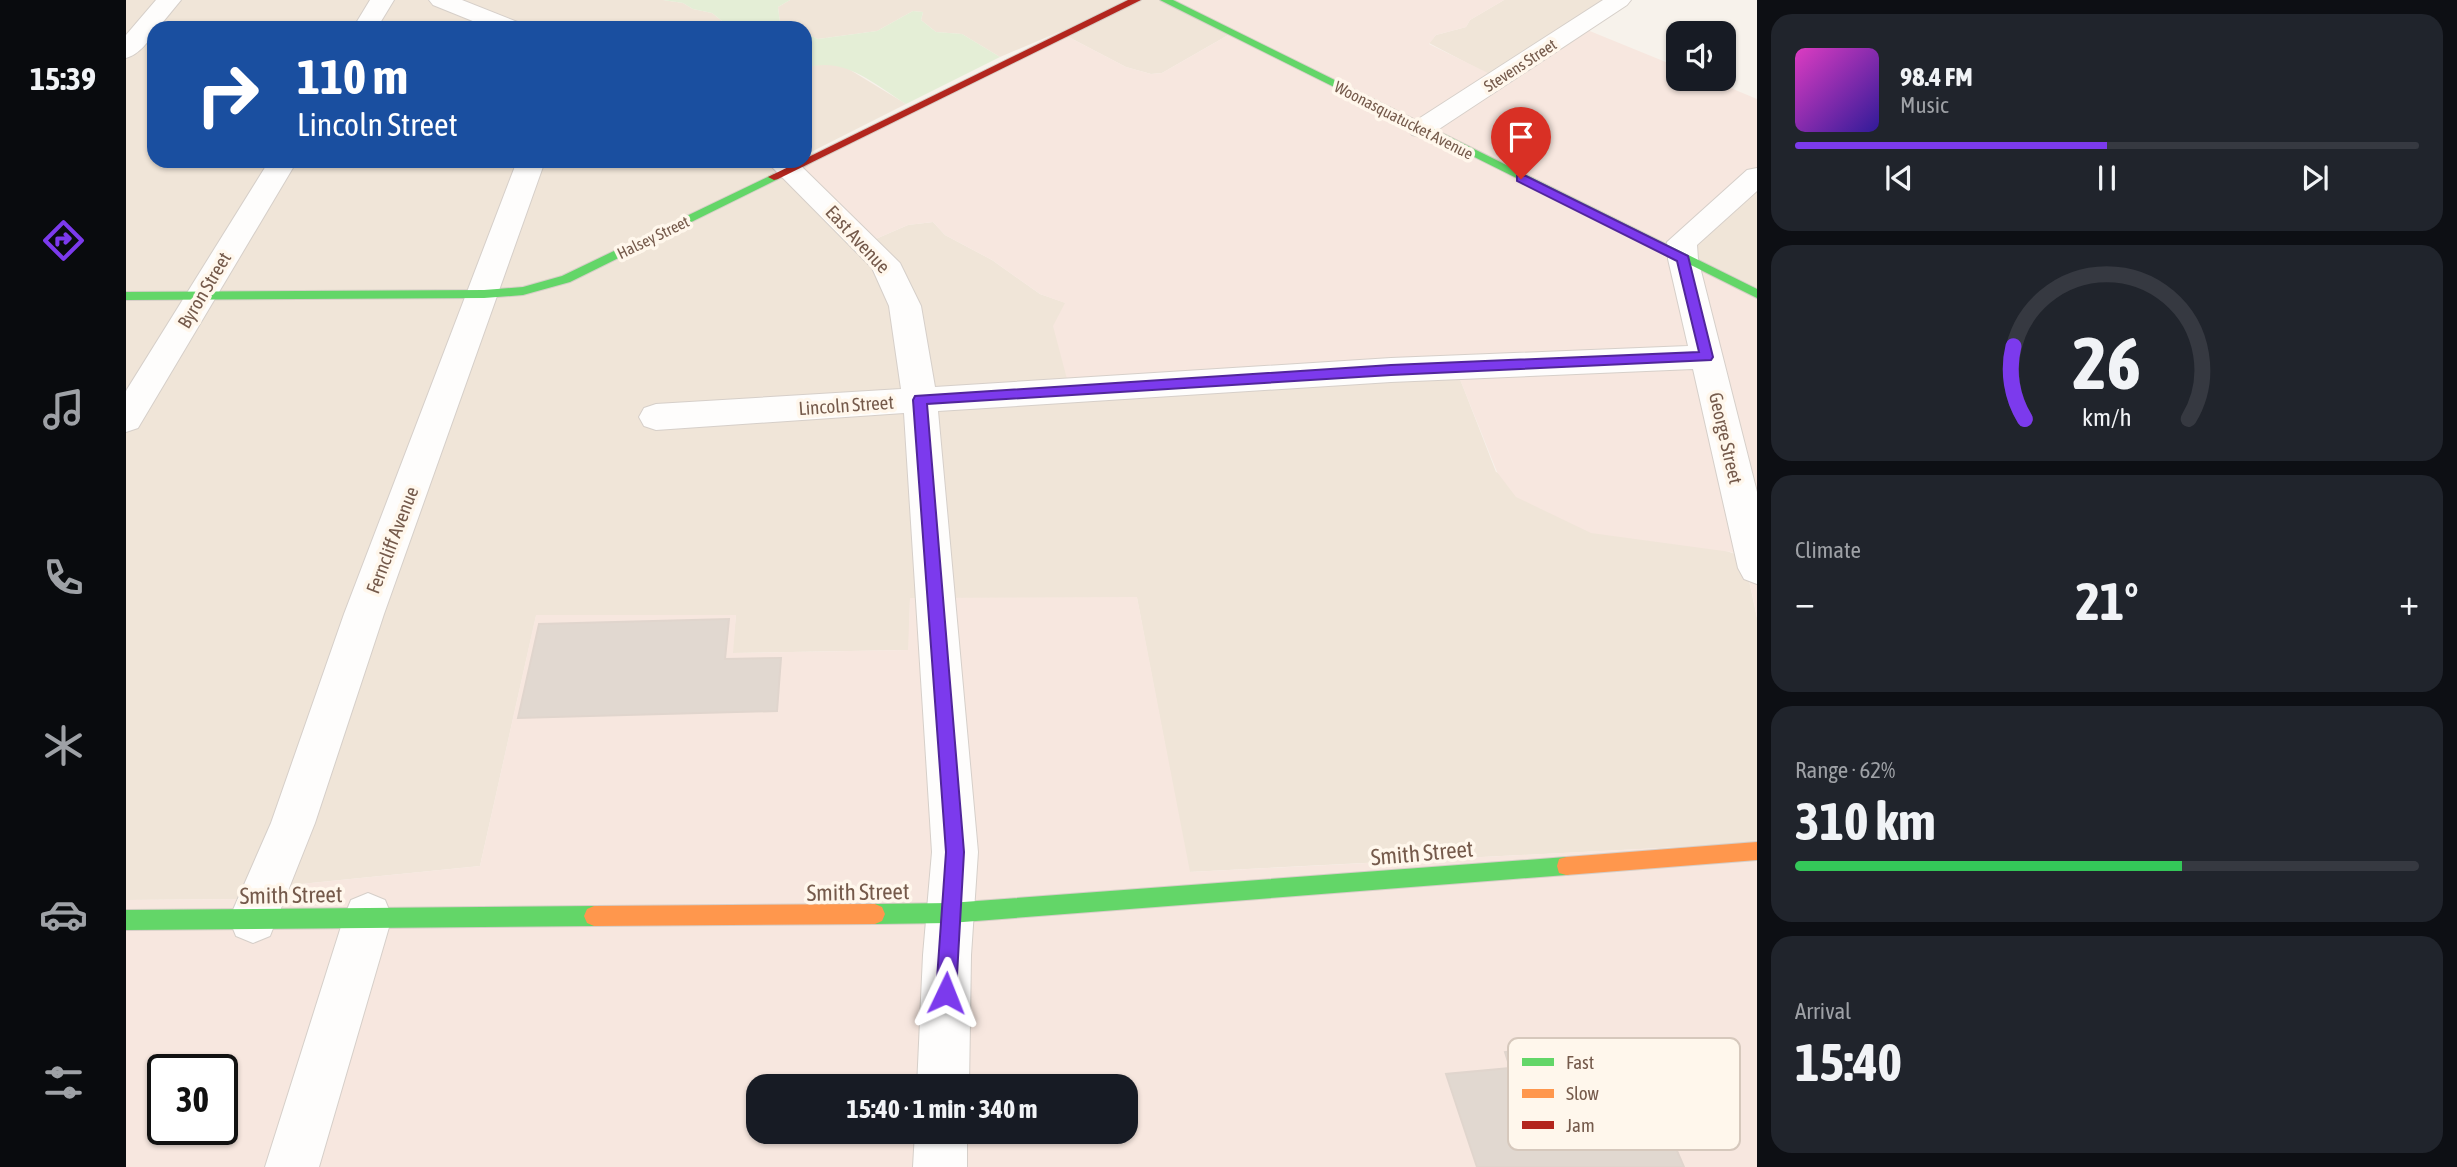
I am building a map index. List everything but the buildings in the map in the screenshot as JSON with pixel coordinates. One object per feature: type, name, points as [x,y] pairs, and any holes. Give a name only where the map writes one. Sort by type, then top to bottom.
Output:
[{"type":"street","points":[[151,21],[169,0]]},
{"type":"street","points":[[369,21],[382,0]]},
{"type":"street","points":[[441,0],[494,21]]},
{"type":"street","name":"Halsey Street","points":[[812,154],[1136,0]]},
{"type":"street","name":"Woonasquatucket Avenue","points":[[1165,0],[1757,294]]},
{"type":"street","name":"Stevens Street","points":[[1421,129],[1619,0]]},
{"type":"street","points":[[126,51],[147,26]]},
{"type":"street","name":"Byron Street","points":[[126,419],[279,168]]},
{"type":"street","name":"Ferncliff Avenue","points":[[253,919],[293,823],[364,614],[529,168]]},
{"type":"street","name":"Halsey Street","points":[[126,296],[484,294],[523,291],[566,279],[781,168]]},
{"type":"street","name":"East Avenue","points":[[787,168],[885,263],[905,306],[920,400],[955,852],[944,1074]]},
{"type":"street","points":[[1683,259],[1682,243],[1757,176]]},
{"type":"street","name":"George Street","points":[[1683,259],[1757,568]]},
{"type":"street","name":"Lincoln Street","points":[[656,417],[1391,370],[1706,357]]},
{"type":"street","name":"Smith Street","points":[[126,920],[950,913],[1757,851]]},
{"type":"street","points":[[292,1167],[368,917]]},
{"type":"street","points":[[940,1167],[941,1144]]},
{"type":"shaded area","points":[[126,0],[663,0],[683,3],[693,9],[712,13],[722,21],[147,21],[147,168],[799,168],[871,241],[908,225],[933,222],[945,235],[992,260],[1040,294],[1066,303],[1453,361],[1496,472],[1744,557],[1757,618],[1757,843],[1189,872],[1137,598],[910,599],[909,650],[732,653],[736,615],[536,616],[480,866],[271,887],[261,899],[126,900]]},
{"type":"shaded area","points":[[790,0],[1170,0],[1230,34],[1162,73],[1151,74],[1126,67],[1059,32],[1000,57],[962,34],[936,32],[921,20],[923,12],[913,11],[877,31],[818,39],[812,36],[812,21],[780,21],[778,7]]},
{"type":"shaded area","points":[[1170,0],[1504,0],[1470,20],[1466,27],[1436,35],[1429,44],[1488,73],[1496,74],[1575,25],[1666,62],[1666,91],[1736,90],[1757,99],[1757,168],[1674,251],[1757,294],[1757,617],[1744,557],[1731,552],[1591,533],[1516,497],[1497,472],[1453,362],[1067,379],[1053,326],[1065,303],[1040,294],[992,260],[945,235],[933,222],[908,225],[871,241],[799,168],[812,168],[812,157],[1059,32],[1126,67],[1151,74],[1162,73],[1230,34]]},
{"type":"shaded area","points":[[1504,0],[1609,0],[1496,74],[1488,74],[1429,43],[1436,35],[1466,27],[1470,20]]},
{"type":"shaded area","points":[[842,65],[906,104],[812,151],[812,66]]},
{"type":"shaded area","points":[[1757,168],[1757,294],[1674,251]]},
{"type":"shaded area","points":[[1137,597],[1190,872],[1757,843],[1757,1167],[126,1167],[126,900],[261,899],[271,887],[480,866],[536,615],[736,615],[733,653],[908,650],[910,598]]},
{"type":"green space","points":[[663,0],[790,0],[778,7],[780,21],[722,21],[712,13],[693,9],[683,3]]},
{"type":"green space","points":[[913,11],[923,12],[921,20],[936,32],[962,34],[1000,57],[906,104],[846,69],[820,65],[812,67],[812,36],[818,39],[877,31]]},
{"type":"traffic: fast","points":[[1165,0],[1757,294]]},
{"type":"traffic: fast","points":[[126,296],[484,294],[523,291],[566,279],[774,177]]},
{"type":"traffic: fast","points":[[875,914],[950,913],[1566,866]]},
{"type":"traffic: fast","points":[[126,920],[594,916]]},
{"type":"traffic: slow","points":[[1566,866],[1757,851]]},
{"type":"traffic: slow","points":[[594,916],[875,914]]},
{"type":"traffic: jam","points":[[812,158],[1136,0]]},
{"type":"traffic: jam","points":[[774,177],[792,168]]},
{"type":"route","points":[[946,993],[955,852],[920,400],[1391,370],[1706,357],[1683,259],[1521,179]]}]
